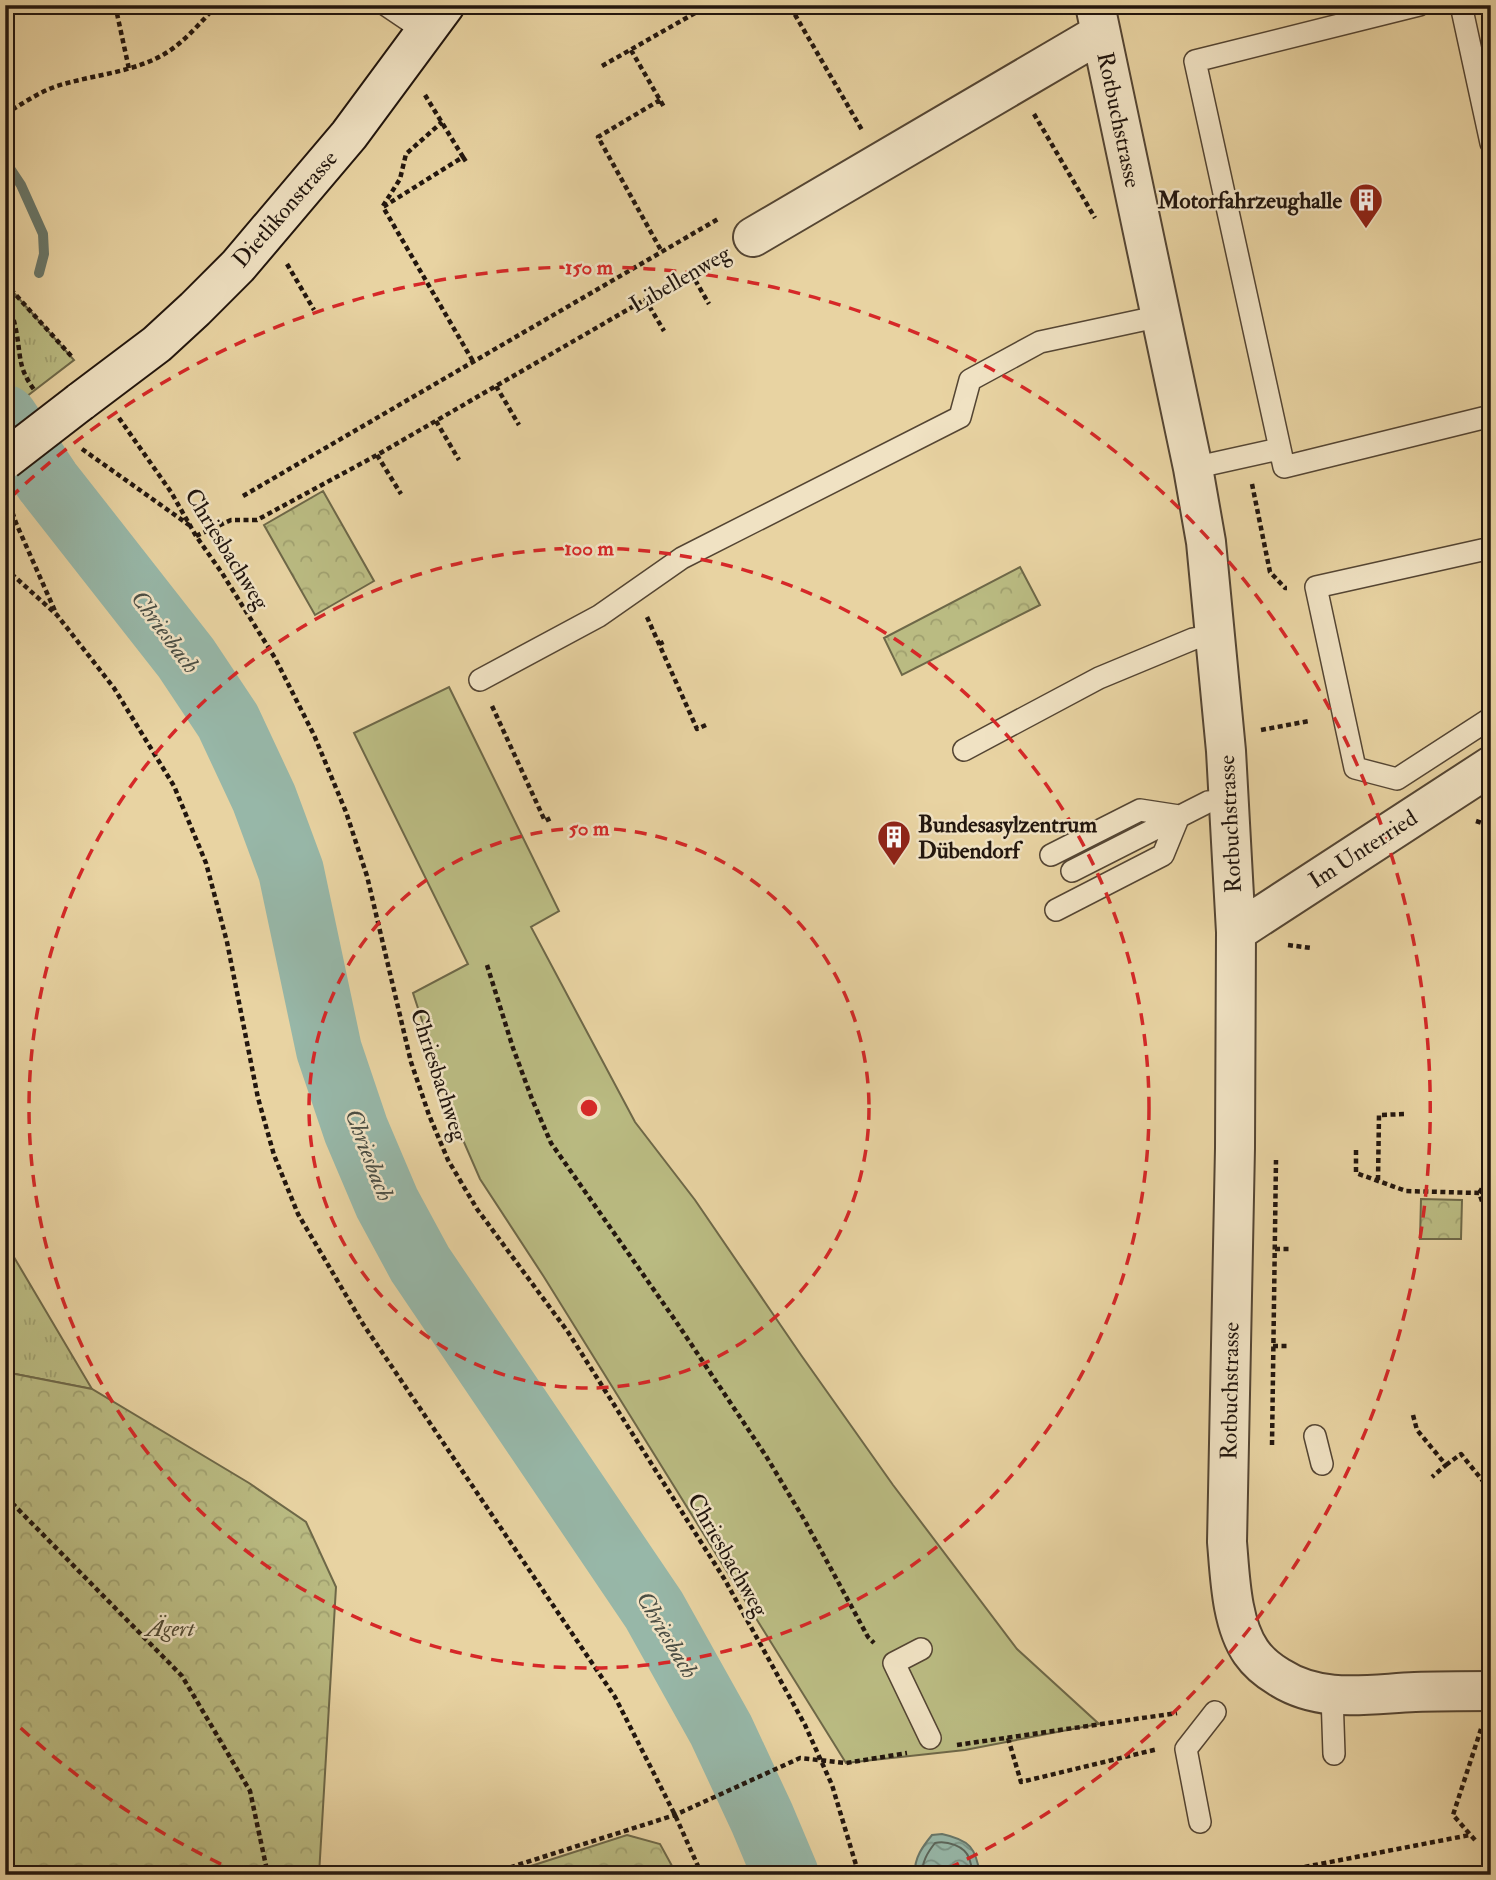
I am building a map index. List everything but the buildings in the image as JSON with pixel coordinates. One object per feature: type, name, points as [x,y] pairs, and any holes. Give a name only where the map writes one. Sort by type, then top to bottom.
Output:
[{"type":"street","name":"Dietlikonstrasse","points":[[5,460],[157,344],[238,266],[349,135],[436,19]]},
{"type":"street","name":"Libellenweg","points":[[737,227],[1016,83],[1098,19]]},
{"type":"street","name":"Rotbuchstrasse","points":[[1098,19],[1194,468],[1206,542],[1229,800],[1236,932],[1235,1161],[1227,1542],[1231,1589],[1240,1629],[1251,1652],[1268,1671],[1290,1684],[1312,1692],[1332,1695]]},
{"type":"street","name":"Im Unterried","points":[[1236,932],[1491,766]]},
{"type":"street","points":[[1332,1695],[1491,1691]]},
{"type":"lane","points":[[386,5],[436,19]]},
{"type":"lane","points":[[1281,458],[1195,61],[1419,5]]},
{"type":"lane","points":[[1461,5],[1491,143]]},
{"type":"lane","points":[[480,680],[599,616],[682,558],[960,417],[970,380],[1040,342],[1161,316]]},
{"type":"lane","points":[[1194,468],[1281,458],[1491,416]]},
{"type":"lane","points":[[1491,548],[1316,587],[1355,768],[1397,779],[1491,718]]},
{"type":"lane","points":[[964,750],[1099,678],[1193,639],[1215,635]]},
{"type":"lane","points":[[1073,872],[1208,802],[1229,800]]},
{"type":"lane","points":[[1051,855],[1140,810],[1179,816]]},
{"type":"lane","points":[[1056,910],[1163,855],[1179,816]]},
{"type":"lane","points":[[1315,1436],[1322,1464]]},
{"type":"lane","points":[[921,1649],[894,1663],[938,1742]]},
{"type":"lane","points":[[1332,1695],[1334,1754]]},
{"type":"lane","points":[[1200,1822],[1186,1749],[1215,1712]]},
{"type":"path","points":[[116,5],[129,69]]},
{"type":"path","points":[[5,114],[56,86],[129,69],[163,55],[187,37],[217,5]]},
{"type":"path","points":[[602,66],[709,5]]},
{"type":"path","points":[[790,5],[864,134],[855,138]]},
{"type":"path","points":[[794,13],[807,5]]},
{"type":"path","points":[[631,50],[664,107]]},
{"type":"path","points":[[1016,83],[1095,218]]},
{"type":"path","points":[[423,92],[467,163]]},
{"type":"path","points":[[660,100],[598,137],[662,252]]},
{"type":"path","points":[[383,207],[400,178],[406,154],[442,122]]},
{"type":"path","points":[[383,207],[463,157]]},
{"type":"path","points":[[383,207],[474,363]]},
{"type":"path","points":[[243,496],[662,252],[737,227]]},
{"type":"path","name":"Libellenweg","points":[[196,536],[231,520],[257,520],[377,455],[691,273],[737,227]]},
{"type":"path","points":[[286,263],[314,310]]},
{"type":"path","points":[[691,273],[709,304]]},
{"type":"path","name":"Chriesbachweg","points":[[5,283],[89,395],[171,492],[196,536],[275,658],[314,735],[346,812],[367,876],[411,1062],[429,1115],[449,1160],[477,1209],[568,1332],[725,1580],[805,1726],[832,1785],[859,1875]]},
{"type":"path","points":[[645,299],[664,331]]},
{"type":"path","points":[[496,386],[519,425]]},
{"type":"path","points":[[436,421],[459,460]]},
{"type":"path","points":[[377,455],[401,494]]},
{"type":"path","points":[[1281,458],[1252,484],[1270,572],[1285,588],[1316,587]]},
{"type":"path","points":[[5,492],[57,615]]},
{"type":"path","points":[[5,568],[57,615],[114,688],[174,786],[206,863],[227,942],[261,1109],[274,1155],[298,1213],[363,1324],[615,1697],[702,1875]]},
{"type":"path","points":[[635,590],[698,729],[706,725]]},
{"type":"path","points":[[659,644],[666,641]]},
{"type":"path","points":[[480,680],[545,821],[553,817]]},
{"type":"path","points":[[1252,732],[1309,720]]},
{"type":"path","points":[[506,736],[512,733]]},
{"type":"path","points":[[487,965],[513,1048],[551,1143],[766,1456],[868,1637],[894,1663]]},
{"type":"path","points":[[1378,1180],[1379,1115],[1407,1115]]},
{"type":"path","points":[[1272,1445],[1276,1149]]},
{"type":"path","points":[[1356,1150],[1356,1173],[1406,1191],[1479,1193]]},
{"type":"path","points":[[1479,1193],[1491,1175]]},
{"type":"path","points":[[1479,1193],[1491,1226]]},
{"type":"path","points":[[1484,1208],[1491,1209]]},
{"type":"path","points":[[1275,1249],[1289,1249]]},
{"type":"path","points":[[1273,1346],[1289,1346]]},
{"type":"path","points":[[1413,1415],[1417,1430],[1446,1465]]},
{"type":"path","points":[[1432,1477],[1461,1454],[1491,1491]]},
{"type":"path","points":[[5,1499],[181,1676],[250,1791],[268,1875]]},
{"type":"path","points":[[938,1742],[1008,1738],[1197,1710],[1215,1712]]},
{"type":"path","points":[[1475,1840],[1453,1815],[1482,1728]]},
{"type":"path","points":[[1008,1738],[1021,1782],[1169,1746],[1186,1749]]},
{"type":"path","points":[[486,1875],[675,1815],[800,1758],[846,1763],[908,1753]]},
{"type":"path","points":[[1264,1875],[1470,1835]]},
{"type":"path","points":[[1350,1848],[1353,1857]]},
{"type":"path","points":[[1310,1866],[1312,1875]]},
{"type":"green space","points":[[5,283],[74,360],[5,413]]},
{"type":"green space","points":[[323,491],[374,581],[315,615],[264,525]]},
{"type":"green space","points":[[1020,567],[1040,605],[902,675],[884,638]]},
{"type":"green space","points":[[449,687],[559,911],[531,927],[635,1122],[695,1200],[893,1485],[1017,1649],[1099,1724],[965,1750],[846,1763],[544,1277],[480,1179],[456,1124],[413,993],[468,964],[354,733]]},
{"type":"green space","points":[[1421,1199],[1462,1200],[1461,1239],[1420,1239]]},
{"type":"green space","points":[[5,1242],[92,1389],[5,1372]]},
{"type":"green space","name":"Ägert","points":[[5,1372],[92,1389],[249,1483],[306,1522],[336,1587],[319,1875],[5,1875]]},
{"type":"green space","points":[[627,1835],[660,1844],[677,1875],[503,1875]]},
{"type":"water","points":[[942,1834],[959,1839],[970,1847],[980,1875],[915,1873],[918,1857],[925,1843],[932,1835]]},
{"type":"waterway","points":[[5,161],[21,185],[43,234],[44,254],[39,273]]},
{"type":"waterway","name":"Chriesbach","points":[[5,418],[48,482],[186,658],[228,721],[264,798],[291,871],[329,1050],[356,1130],[387,1203],[420,1264],[654,1610],[721,1730],[786,1875]]},
{"type":"place","name":"Motorfahrzeughalle","points":[[1366,230]]},
{"type":"place","name":"Bundesasylzentrum Dübendorf","points":[[894,867]]}]
